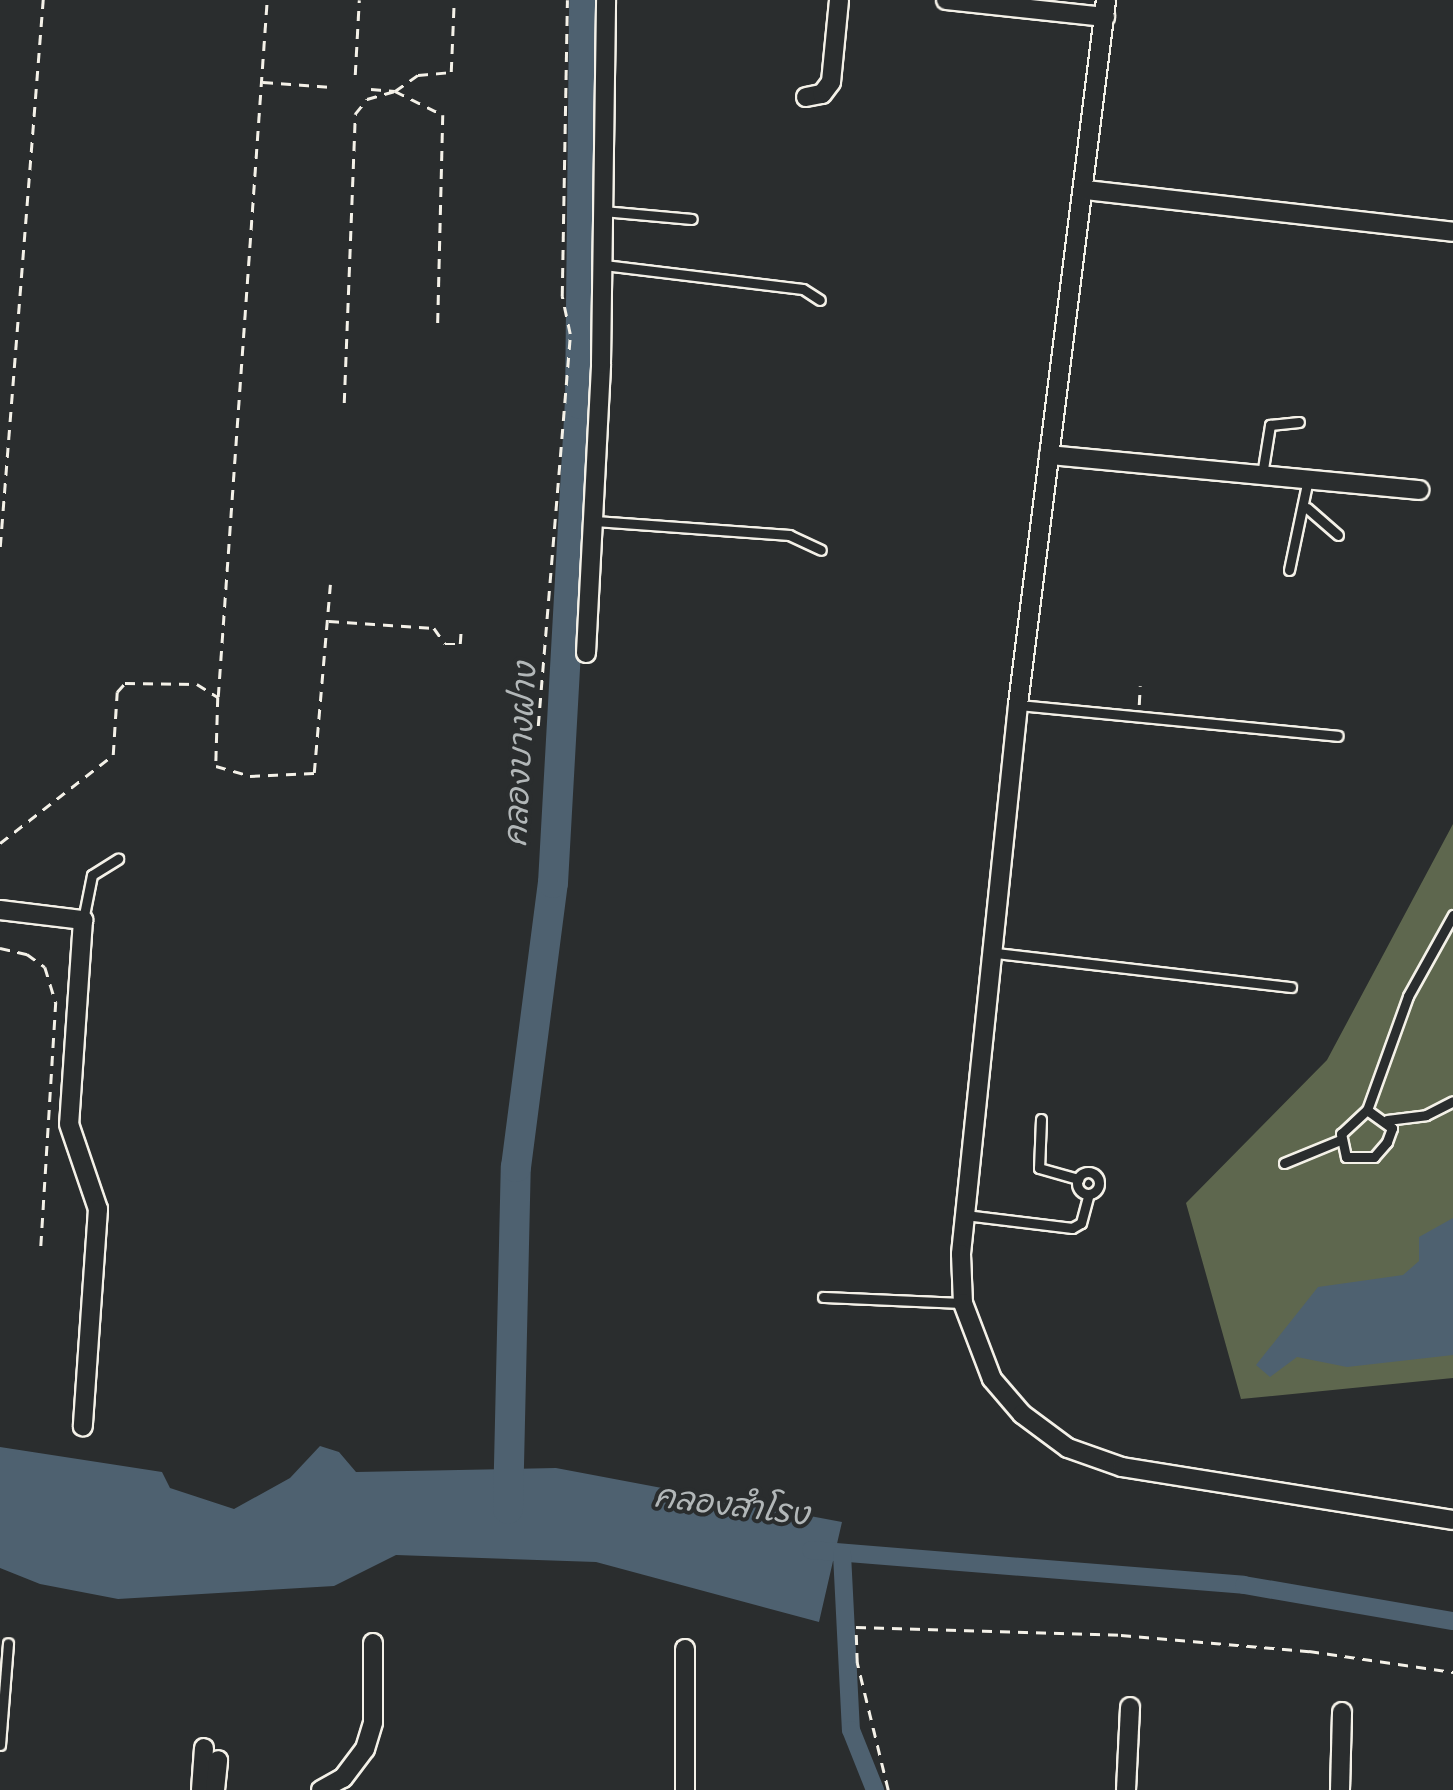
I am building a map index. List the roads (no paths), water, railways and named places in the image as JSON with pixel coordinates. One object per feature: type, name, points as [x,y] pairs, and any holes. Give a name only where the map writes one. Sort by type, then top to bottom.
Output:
[{"type":"street","points":[[586,653],[595,521],[606,0]]},
{"type":"street","points":[[806,97],[822,94],[831,82],[839,0]]},
{"type":"street","points":[[946,0],[1106,8],[1018,705],[996,953],[965,1214],[962,1303],[992,1379],[1022,1414],[1068,1448],[1122,1467],[1453,1520]]},
{"type":"street","points":[[1086,190],[1453,232]]},
{"type":"street","points":[[1049,455],[1419,490]]},
{"type":"street","points":[[0,910],[83,920],[70,1124],[98,1209],[83,1426]]},
{"type":"street","points":[[320,1790],[343,1778],[365,1748],[373,1722],[372,1644]]},
{"type":"street","points":[[685,1649],[685,1790]]},
{"type":"street","points":[[1126,1790],[1130,1707]]},
{"type":"street","points":[[1340,1790],[1342,1712]]},
{"type":"street","points":[[200,1790],[211,1754],[216,1790]]},
{"type":"lane","points":[[600,211],[692,220]]},
{"type":"lane","points":[[601,264],[803,289],[820,300]]},
{"type":"lane","points":[[1262,475],[1270,424],[1299,422]]},
{"type":"lane","points":[[1289,570],[1307,508],[1308,479]]},
{"type":"lane","points":[[1307,508],[1338,535]]},
{"type":"lane","points":[[595,521],[789,535],[821,550]]},
{"type":"lane","points":[[1018,705],[1338,736]]},
{"type":"lane","points":[[83,920],[92,875],[118,859]]},
{"type":"lane","points":[[1284,1163],[1340,1140],[1367,1110],[1408,996],[1453,915]]},
{"type":"lane","points":[[996,953],[1291,986]]},
{"type":"lane","points":[[1387,1120],[1426,1114],[1453,1101]]},
{"type":"lane","points":[[1340,1140],[1346,1157],[1374,1157],[1392,1128],[1387,1120],[1367,1110]]},
{"type":"lane","points":[[965,1214],[1072,1228],[1082,1223],[1089,1194],[1100,1185],[1096,1174],[1078,1179],[1040,1168],[1041,1119]]},
{"type":"lane","points":[[1078,1179],[1080,1192],[1089,1194]]},
{"type":"lane","points":[[823,1297],[962,1303]]},
{"type":"lane","points":[[0,1745],[8,1643]]},
{"type":"water","points":[[1453,1218],[1453,1355],[1347,1367],[1297,1357],[1270,1377],[1256,1365],[1318,1287],[1403,1275],[1419,1261],[1419,1237]]},
{"type":"water","points":[[320,1446],[339,1452],[356,1472],[556,1468],[842,1522],[819,1622],[596,1562],[396,1555],[334,1586],[118,1599],[40,1584],[0,1568],[0,1447],[162,1472],[170,1488],[234,1509],[290,1478]]},
{"type":"waterway","name":"คลองบางฝาง","points":[[508,1509],[516,1167],[553,883],[580,404],[584,0]]},
{"type":"waterway","name":"คลองสำโรง","points":[[811,1550],[1244,1585],[1453,1621]]},
{"type":"waterway","points":[[842,1554],[851,1730],[875,1790]]}]
